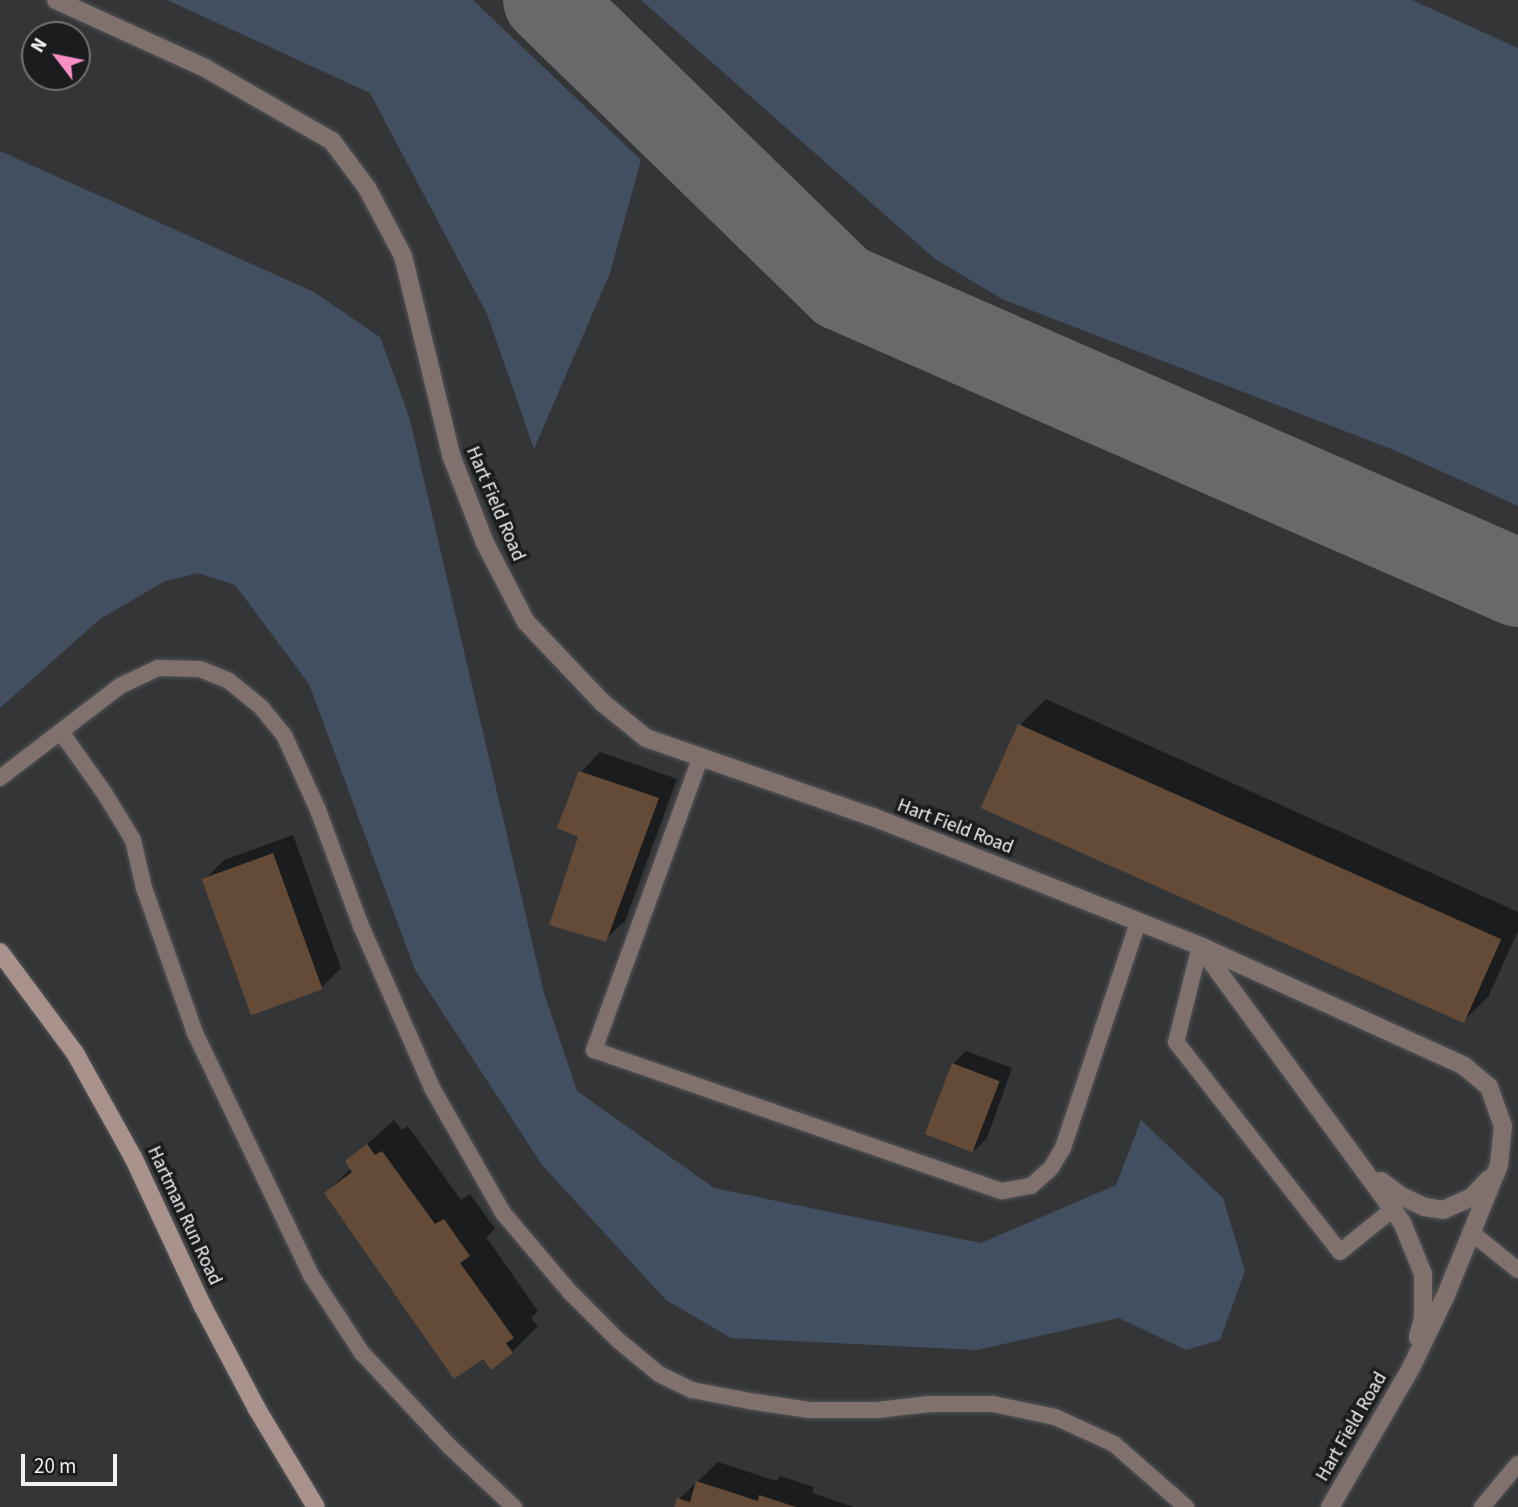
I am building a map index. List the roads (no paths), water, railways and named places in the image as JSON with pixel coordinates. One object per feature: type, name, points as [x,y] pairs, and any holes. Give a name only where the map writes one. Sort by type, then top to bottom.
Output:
[{"type":"main road","name":"Hartman Run Road","points":[[0,952],[75,1053],[133,1157],[202,1305],[257,1409],[316,1507]]},
{"type":"street","name":"Hart Field Road","points":[[56,0],[205,68],[332,141],[367,188],[403,256],[450,455],[485,543],[526,622],[603,703],[646,738],[873,817],[1200,946],[1464,1066],[1489,1087],[1503,1126],[1499,1165],[1472,1233],[1411,1368],[1330,1507]]},
{"type":"street","points":[[1200,946],[1394,1209],[1423,1274],[1423,1319],[1411,1368]]},
{"type":"street","points":[[1368,1171],[1401,1196],[1425,1208],[1443,1210],[1472,1197],[1499,1165]]},
{"type":"lane","points":[[0,778],[120,686],[158,668],[200,669],[229,681],[261,707],[284,735],[318,810],[361,926],[432,1088],[503,1213],[570,1292],[659,1374],[692,1390],[809,1410],[993,1404],[1055,1417],[1114,1444],[1186,1507]]},
{"type":"lane","points":[[61,732],[105,794],[133,840],[144,888],[195,1033],[311,1275],[362,1353],[450,1447],[514,1507]]},
{"type":"lane","points":[[701,756],[594,1050],[1002,1191],[1031,1186],[1051,1168],[1063,1148],[1138,922]]},
{"type":"lane","points":[[1200,946],[1176,1042],[1340,1252],[1394,1209]]},
{"type":"lane","points":[[1472,1233],[1518,1270]]},
{"type":"lane","points":[[1482,1507],[1518,1464]]}]
